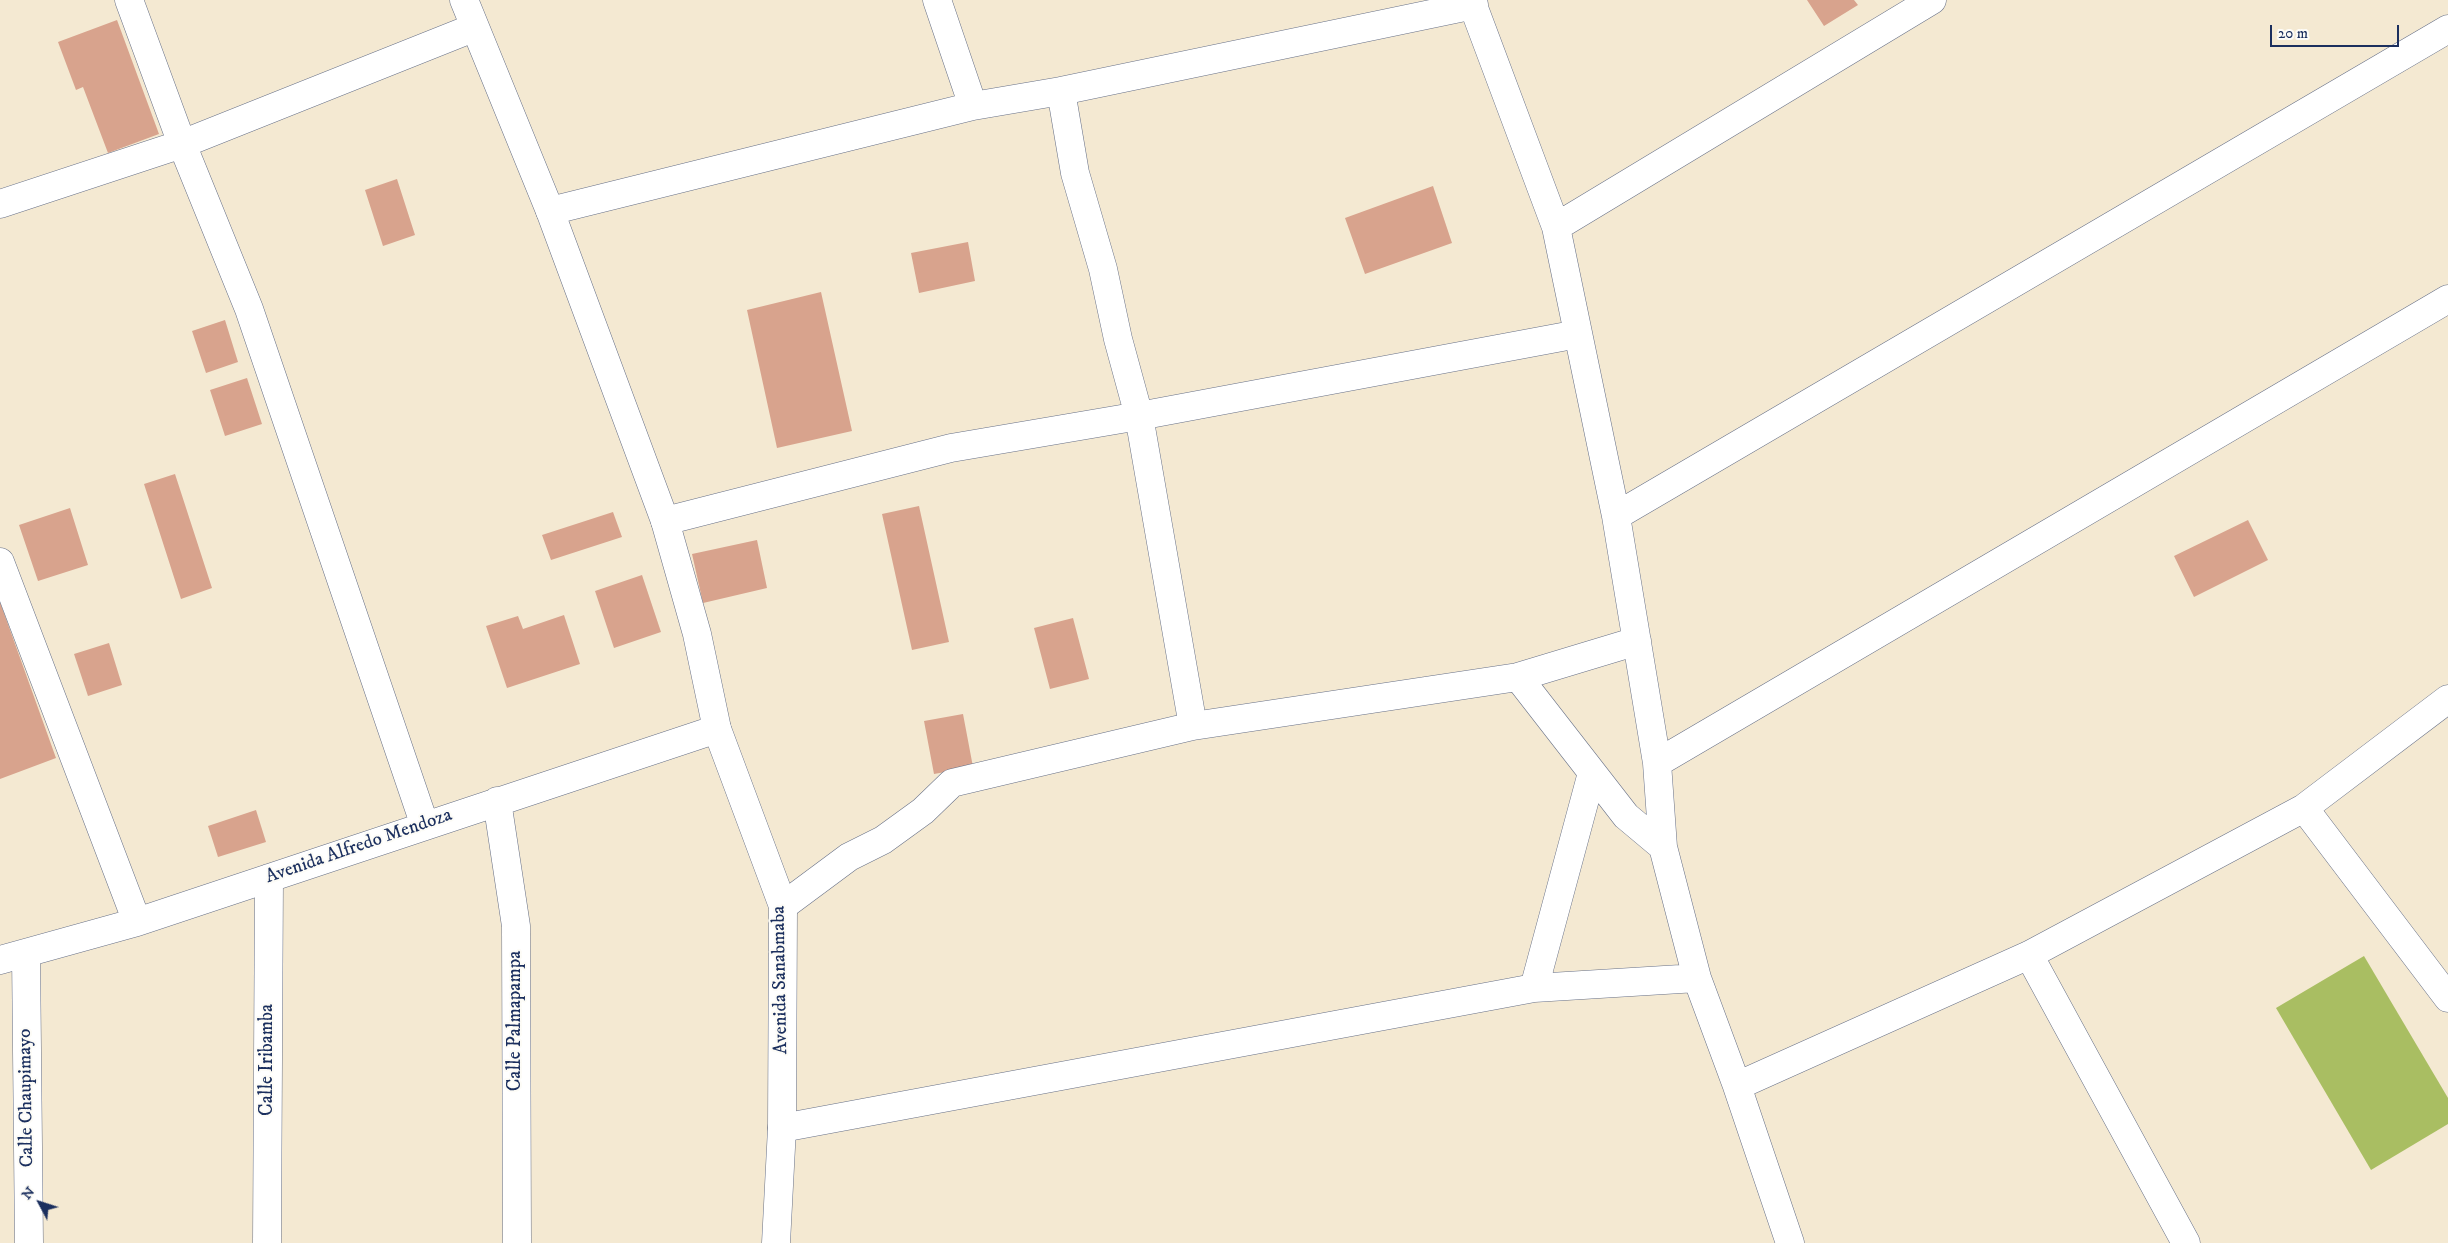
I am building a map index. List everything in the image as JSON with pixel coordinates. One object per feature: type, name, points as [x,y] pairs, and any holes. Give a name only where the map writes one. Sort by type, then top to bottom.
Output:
[{"type":"street","points":[[129,0],[182,144],[249,309],[425,826]]},
{"type":"street","name":"Avenida Sanabmaba","points":[[464,0],[473,28],[550,211],[665,521],[697,634],[717,729],[783,906],[782,1128],[776,1243]]},
{"type":"street","points":[[937,0],[973,106]]},
{"type":"street","points":[[1556,228],[1932,0]]},
{"type":"street","points":[[550,211],[973,106],[1062,91],[1473,2],[1556,228],[1616,516],[1638,641],[1657,763],[1663,847],[1697,978],[1737,1086],[1790,1243]]},
{"type":"street","points":[[0,204],[182,144],[473,28]]},
{"type":"street","points":[[1616,516],[2448,29]]},
{"type":"street","points":[[1062,91],[1075,173],[1103,269],[1118,339],[1139,416],[1193,726]]},
{"type":"street","points":[[1657,763],[2448,299]]},
{"type":"street","points":[[665,521],[951,448],[1139,416],[1578,334]]},
{"type":"street","points":[[0,562],[137,922]]},
{"type":"street","points":[[783,906],[849,858],[883,840],[923,811],[952,782],[1193,726],[1518,677],[1638,641]]},
{"type":"street","points":[[1518,677],[1626,816],[1663,847]]},
{"type":"street","points":[[1737,1086],[2029,955],[2304,808],[2448,698]]},
{"type":"street","name":"Avenida Alfredo Mendoza","points":[[0,960],[137,922],[717,729]]},
{"type":"street","points":[[1534,988],[1592,774]]},
{"type":"street","name":"Calle Palmapampa","points":[[497,801],[516,926],[517,1243]]},
{"type":"street","points":[[2304,808],[2448,998]]},
{"type":"street","name":"Calle Iribamba","points":[[267,1243],[269,878]]},
{"type":"street","name":"Calle Chaupimayo","points":[[26,954],[29,1243]]},
{"type":"street","points":[[2029,955],[2186,1243]]},
{"type":"street","points":[[782,1128],[1534,988],[1697,978]]},
{"type":"green space","points":[[2364,956],[2448,1098],[2448,1124],[2371,1170],[2276,1008]]},
{"type":"building","points":[[1807,0],[1854,0],[1858,5],[1824,26]]},
{"type":"building","points":[[117,20],[159,134],[108,153],[83,87],[76,90],[58,42]]},
{"type":"building","points":[[397,179],[415,235],[383,246],[365,190]]},
{"type":"building","points":[[1433,186],[1452,243],[1365,274],[1345,218]]},
{"type":"building","points":[[968,242],[975,281],[919,293],[911,253]]},
{"type":"building","points":[[821,292],[852,431],[777,448],[747,310]]},
{"type":"building","points":[[225,320],[238,362],[206,373],[192,331]]},
{"type":"building","points":[[247,378],[262,424],[225,436],[210,390]]},
{"type":"building","points":[[175,474],[212,588],[181,599],[144,484]]},
{"type":"building","points":[[919,506],[949,642],[912,650],[882,514]]},
{"type":"building","points":[[70,508],[88,565],[38,581],[19,525]]},
{"type":"building","points":[[613,512],[622,537],[551,560],[542,535]]},
{"type":"building","points":[[2248,520],[2268,560],[2194,597],[2174,556]]},
{"type":"building","points":[[757,540],[767,588],[703,603],[692,554]]},
{"type":"building","points":[[642,575],[661,632],[614,648],[595,591]]},
{"type":"building","points":[[0,602],[56,758],[0,779]]},
{"type":"building","points":[[564,615],[580,664],[507,688],[486,626],[518,616],[523,629]]},
{"type":"building","points":[[1073,618],[1089,679],[1050,689],[1034,628]]},
{"type":"building","points":[[109,643],[122,685],[88,696],[74,654]]},
{"type":"building","points":[[963,714],[973,767],[934,774],[924,721]]},
{"type":"building","points":[[256,810],[266,842],[218,857],[208,826]]}]
